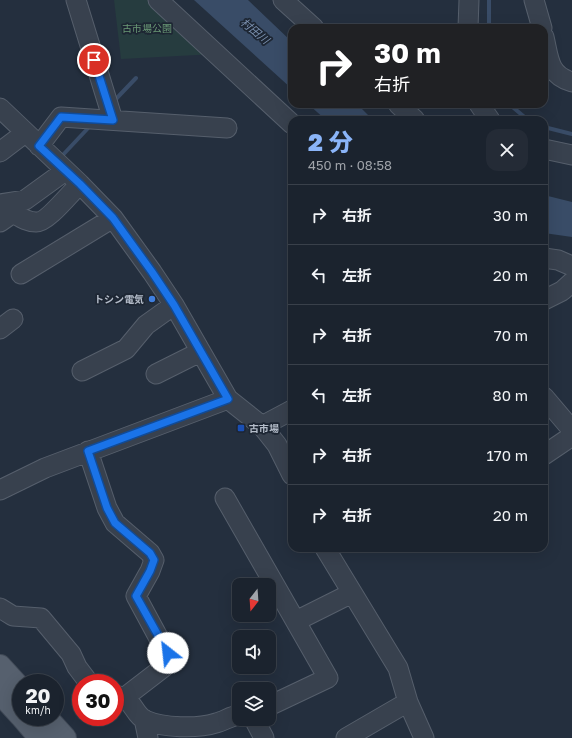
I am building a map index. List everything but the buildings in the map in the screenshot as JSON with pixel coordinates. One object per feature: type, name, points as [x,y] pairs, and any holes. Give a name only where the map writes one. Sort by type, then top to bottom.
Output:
[{"type":"main road","points":[[0,666],[12,679]]},
{"type":"main road","points":[[0,693],[12,707]]},
{"type":"main road","points":[[29,726],[40,738]]},
{"type":"main road","points":[[54,726],[65,738]]},
{"type":"street","points":[[76,0],[113,120]]},
{"type":"street","points":[[158,0],[288,120]]},
{"type":"street","points":[[283,0],[310,24]]},
{"type":"street","points":[[468,24],[469,0]]},
{"type":"street","points":[[534,0],[541,24]]},
{"type":"street","points":[[548,53],[552,69],[560,78],[572,82]]},
{"type":"street","points":[[0,108],[80,184],[113,218],[174,305],[228,399],[262,426],[277,445],[288,468]]},
{"type":"street","points":[[402,108],[411,116]]},
{"type":"street","points":[[39,146],[61,117],[228,128]]},
{"type":"street","points":[[0,152],[25,133]]},
{"type":"street","points":[[0,204],[25,200],[65,171]]},
{"type":"street","points":[[0,222],[13,213],[28,221],[38,223],[45,219],[80,184]]},
{"type":"street","points":[[21,274],[113,218]]},
{"type":"street","points":[[548,259],[558,260],[572,266]]},
{"type":"street","points":[[548,298],[562,291],[572,282]]},
{"type":"street","points":[[82,370],[126,348],[146,324],[174,305]]},
{"type":"street","points":[[156,374],[200,352]]},
{"type":"street","points":[[0,490],[45,468],[228,399]]},
{"type":"street","points":[[548,402],[572,430]]},
{"type":"street","points":[[262,426],[288,412]]},
{"type":"street","points":[[548,452],[572,436]]},
{"type":"street","points":[[88,451],[107,508],[115,523],[150,553],[154,560],[150,571],[136,596],[170,659],[164,667],[124,693]]},
{"type":"street","points":[[225,498],[328,678],[276,703]]},
{"type":"street","points":[[333,552],[352,593],[398,668],[408,702],[424,738]]},
{"type":"street","points":[[296,621],[352,593]]},
{"type":"street","points":[[0,608],[4,612],[13,616],[41,618],[71,654],[82,674]]},
{"type":"street","points":[[124,700],[144,719],[176,727],[194,728],[232,717]]},
{"type":"street","points":[[346,738],[408,702]]},
{"type":"street","points":[[144,719],[148,738]]},
{"type":"street","points":[[258,726],[264,738]]},
{"type":"green space","name":"古市場公園","points":[[114,0],[158,0],[216,54],[121,59]]},
{"type":"water","name":"村田川","points":[[194,0],[248,0],[288,38],[288,85]]},
{"type":"water","points":[[312,108],[361,108],[369,116],[322,116]]},
{"type":"water","points":[[548,196],[572,202],[572,237],[548,234]]},
{"type":"waterway","points":[[489,0],[489,24]]},
{"type":"waterway","points":[[114,101],[136,78]]},
{"type":"waterway","points":[[514,108],[523,116]]},
{"type":"waterway","points":[[60,158],[91,125]]},
{"type":"waterway","points":[[548,128],[572,134]]},
{"type":"place","name":"トシン電気","points":[[152,299]]},
{"type":"place","name":"古市場","points":[[241,428]]},
{"type":"route","points":[[94,60],[113,120],[61,117],[39,146],[80,184],[113,218],[174,305],[228,399],[88,451],[107,508],[115,523],[150,553],[154,560],[147,577],[136,596],[168,653]]}]
